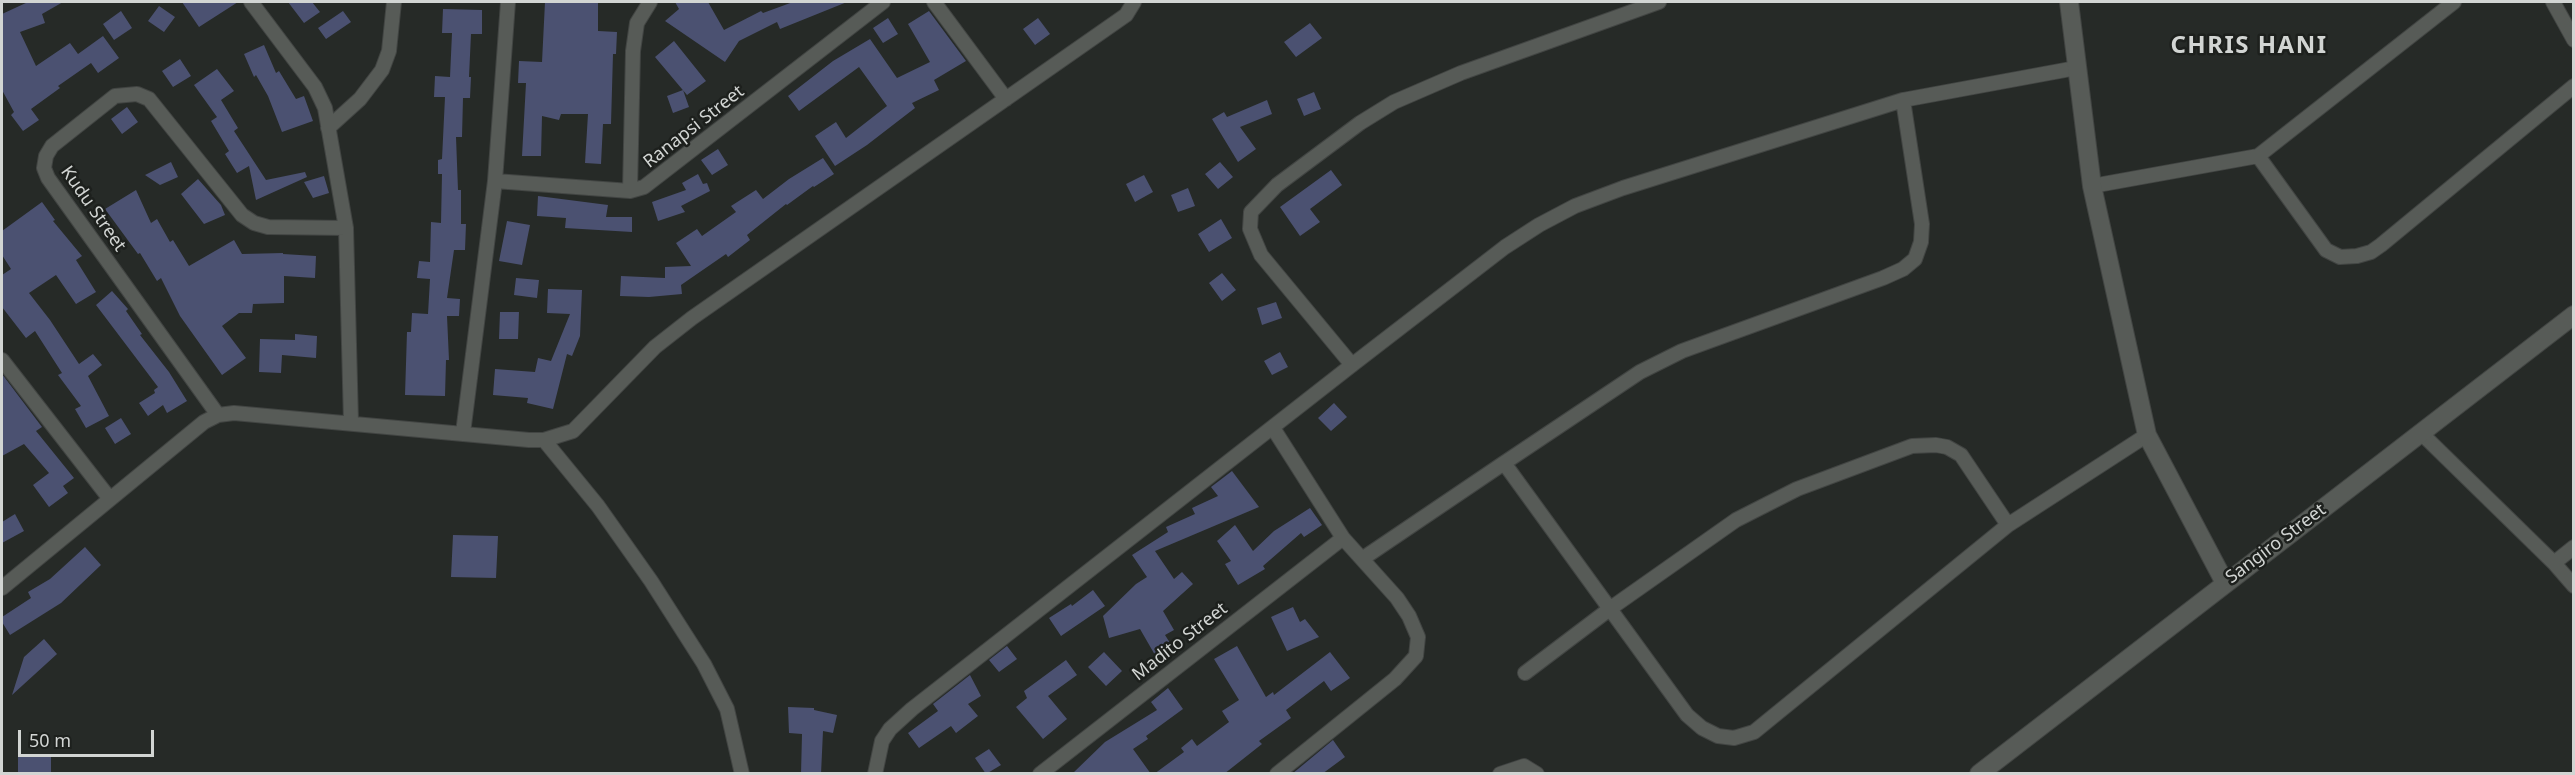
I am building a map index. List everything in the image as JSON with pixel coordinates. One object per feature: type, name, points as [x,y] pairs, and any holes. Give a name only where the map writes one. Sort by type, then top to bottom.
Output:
[{"type":"street","points":[[251,2],[315,87],[325,108],[346,228],[351,422]]},
{"type":"street","points":[[328,128],[360,99],[381,70],[389,51],[394,2]]},
{"type":"street","points":[[464,433],[495,181],[508,2]]},
{"type":"street","points":[[630,191],[633,51],[637,23],[650,2]]},
{"type":"street","name":"Ranapsi Street","points":[[495,181],[630,191],[644,187],[883,2]]},
{"type":"street","points":[[934,2],[1006,99]]},
{"type":"street","points":[[2,588],[204,422],[218,415],[234,413],[544,440],[573,430],[655,348],[692,318],[1126,15],[1134,2]]},
{"type":"street","points":[[1352,364],[1262,255],[1250,229],[1251,212],[1277,185],[1360,123],[1394,102],[1461,73],[1659,2]]},
{"type":"street","points":[[2069,2],[2092,186],[2147,435],[2225,583]]},
{"type":"street","points":[[2092,186],[2258,156],[2454,2]]},
{"type":"street","points":[[2553,2],[2574,40]]},
{"type":"street","points":[[875,774],[882,741],[890,729],[912,709],[1352,364],[1505,247],[1539,225],[1575,206],[1623,188],[1903,100],[2076,68]]},
{"type":"street","points":[[2258,156],[2326,250],[2340,257],[2357,256],[2371,252],[2381,245],[2574,86]]},
{"type":"street","name":"Kudu Street","points":[[218,415],[48,178],[44,168],[46,156],[52,146],[115,96],[137,94],[148,99],[242,215],[254,223],[268,227],[346,228]]},
{"type":"street","points":[[1362,560],[1640,372],[1682,351],[1882,278],[1903,269],[1915,259],[1921,242],[1922,224],[1903,100]]},
{"type":"street","name":"Sangiro Street","points":[[1979,774],[2574,315]]},
{"type":"street","points":[[2,360],[110,499]]},
{"type":"street","points":[[1273,428],[1343,538],[1397,598],[1409,616],[1418,637],[1416,656],[1380,692],[1277,774]]},
{"type":"street","points":[[2421,433],[2554,563],[2574,586]]},
{"type":"street","points":[[1504,463],[1687,715],[1718,736],[1734,738],[1754,732],[1774,717],[2008,525],[2147,435]]},
{"type":"street","points":[[544,440],[598,506],[651,581],[704,664],[727,708],[742,774]]},
{"type":"street","points":[[1525,673],[1611,608],[1736,520],[1768,502],[1836,473],[1912,446],[1936,444],[1960,454],[2008,525]]},
{"type":"street","name":"Madito Street","points":[[1040,774],[1343,538]]},
{"type":"street","points":[[2554,563],[2574,547]]},
{"type":"street","points":[[1500,774],[1524,766],[1531,768],[1537,774]]},
{"type":"building","points":[[28,2],[63,2],[42,14],[45,23],[20,32],[36,66],[70,43],[78,54],[103,36],[119,58],[98,73],[91,63],[58,86],[60,88],[31,109],[39,120],[23,131],[11,115],[14,112],[2,90],[2,14]]},
{"type":"building","points":[[182,2],[238,2],[199,27]]},
{"type":"building","points":[[288,2],[312,2],[320,12],[304,23]]},
{"type":"building","points":[[545,2],[598,2],[598,31],[617,32],[616,54],[613,54],[611,124],[603,124],[601,164],[585,163],[588,114],[561,114],[559,120],[542,116],[541,156],[522,156],[526,83],[518,83],[519,61],[542,62]]},
{"type":"building","points":[[675,2],[708,2],[724,30],[761,11],[763,13],[793,2],[847,2],[780,29],[777,22],[739,41],[725,62],[665,21],[679,9]]},
{"type":"building","points":[[159,6],[175,17],[164,32],[148,21]]},
{"type":"building","points":[[443,9],[482,10],[482,34],[471,34],[470,98],[463,98],[462,137],[456,137],[458,190],[461,190],[461,224],[466,224],[465,250],[454,250],[447,298],[460,299],[459,316],[447,316],[449,360],[446,360],[445,396],[405,395],[407,332],[411,332],[412,313],[428,314],[430,279],[417,278],[419,261],[430,262],[431,222],[441,223],[442,174],[438,174],[438,160],[442,159],[445,97],[434,97],[435,76],[450,77],[452,33],[442,33]]},
{"type":"building","points":[[121,11],[132,28],[114,40],[103,24]]},
{"type":"building","points":[[343,11],[351,22],[326,39],[318,28]]},
{"type":"building","points":[[929,11],[966,61],[934,80],[939,90],[912,103],[915,108],[835,166],[815,136],[836,122],[846,138],[887,106],[859,67],[799,111],[788,96],[833,61],[870,39],[897,78],[930,62],[908,24]]},
{"type":"building","points":[[888,18],[898,34],[883,43],[873,28]]},
{"type":"building","points":[[1038,18],[1050,34],[1035,45],[1023,29]]},
{"type":"building","points":[[1310,23],[1322,38],[1296,57],[1284,42]]},
{"type":"building","points":[[674,41],[706,81],[687,95],[655,57]]},
{"type":"building","points":[[264,45],[276,73],[279,71],[296,99],[304,96],[313,121],[282,132],[268,96],[256,75],[254,77],[244,54]]},
{"type":"building","points":[[180,59],[191,76],[173,87],[162,71]]},
{"type":"building","points":[[217,69],[234,91],[221,100],[238,128],[234,131],[266,180],[305,172],[307,177],[256,200],[249,166],[237,173],[225,154],[229,151],[211,121],[217,117],[194,85]]},
{"type":"building","points":[[683,90],[689,107],[673,113],[667,96]]},
{"type":"building","points":[[1314,92],[1321,109],[1304,116],[1297,99]]},
{"type":"building","points":[[1267,100],[1272,114],[1240,127],[1256,149],[1238,162],[1212,119],[1224,112],[1227,117]]},
{"type":"building","points":[[127,107],[138,122],[122,134],[111,119]]},
{"type":"building","points":[[718,149],[728,165],[712,175],[701,160]]},
{"type":"building","points":[[823,158],[834,174],[786,204],[747,235],[750,240],[728,257],[726,254],[681,285],[682,294],[649,297],[620,296],[621,276],[665,278],[665,267],[691,266],[676,243],[697,229],[702,236],[736,212],[731,206],[756,190],[763,199],[789,179]]},
{"type":"building","points":[[171,162],[178,177],[160,185],[145,175]]},
{"type":"building","points":[[1220,162],[1233,177],[1218,189],[1205,174]]},
{"type":"building","points":[[1331,170],[1342,185],[1310,209],[1320,222],[1300,236],[1280,207]]},
{"type":"building","points":[[698,174],[703,184],[707,183],[710,191],[681,206],[685,212],[658,221],[652,202],[686,190],[682,183]]},
{"type":"building","points":[[1144,175],[1153,192],[1135,202],[1126,184]]},
{"type":"building","points":[[324,176],[329,193],[313,198],[304,182]]},
{"type":"building","points":[[198,179],[221,205],[225,215],[204,224],[181,194]]},
{"type":"building","points":[[1188,188],[1195,206],[1178,212],[1171,195]]},
{"type":"building","points":[[136,190],[151,223],[157,219],[170,242],[173,240],[189,266],[234,240],[242,254],[283,253],[316,256],[315,278],[284,276],[284,303],[253,304],[252,313],[239,313],[222,326],[246,358],[222,375],[180,316],[161,278],[157,281],[140,253],[138,254],[105,209]]},
{"type":"building","points":[[538,196],[608,205],[606,217],[632,217],[632,232],[565,228],[566,218],[537,216]]},
{"type":"building","points":[[42,202],[55,220],[53,221],[82,256],[76,260],[96,292],[76,304],[56,275],[29,293],[79,364],[93,354],[102,365],[88,376],[109,416],[86,428],[75,409],[81,406],[58,375],[62,373],[35,331],[26,338],[2,307],[2,275],[11,269],[2,255],[2,231]]},
{"type":"building","points":[[1221,219],[1232,238],[1209,252],[1198,234]]},
{"type":"building","points":[[507,221],[530,225],[522,265],[499,261]]},
{"type":"building","points":[[1222,273],[1236,290],[1222,301],[1209,283]]},
{"type":"building","points":[[516,278],[539,280],[537,298],[514,295]]},
{"type":"building","points":[[548,289],[582,290],[580,336],[572,356],[567,354],[553,409],[527,403],[528,398],[493,395],[495,369],[535,372],[538,358],[551,361],[570,314],[547,313]]},
{"type":"building","points":[[112,291],[128,309],[126,311],[142,334],[140,335],[169,372],[187,401],[167,413],[163,405],[148,416],[139,403],[155,393],[154,390],[158,387],[96,305]]},
{"type":"building","points":[[1276,302],[1282,318],[1262,325],[1257,308]]},
{"type":"building","points":[[500,312],[519,312],[518,339],[499,339]]},
{"type":"building","points":[[295,334],[317,336],[316,358],[282,355],[281,373],[259,372],[260,339],[295,340]]},
{"type":"building","points":[[1280,352],[1288,367],[1272,375],[1264,361]]},
{"type":"building","points":[[2,374],[42,427],[36,431],[74,478],[63,486],[68,493],[49,507],[33,485],[49,473],[24,444],[2,456]]},
{"type":"building","points":[[1334,403],[1347,417],[1331,431],[1318,418]]},
{"type":"building","points":[[121,418],[131,434],[115,444],[105,428]]},
{"type":"building","points":[[1232,471],[1259,507],[1155,551],[1174,579],[1182,572],[1193,584],[1163,611],[1174,630],[1165,635],[1172,646],[1155,655],[1140,629],[1109,638],[1103,616],[1136,584],[1147,577],[1132,555],[1168,532],[1166,527],[1195,514],[1192,508],[1218,496],[1211,487]]},
{"type":"building","points":[[1310,508],[1322,525],[1304,537],[1301,533],[1263,566],[1265,569],[1238,585],[1225,564],[1231,561],[1217,541],[1235,525],[1253,551],[1274,531]]},
{"type":"building","points":[[15,514],[24,531],[2,543],[2,522]]},
{"type":"building","points":[[453,535],[498,536],[496,578],[451,577]]},
{"type":"building","points":[[85,547],[101,565],[61,603],[10,635],[2,622],[2,617],[31,598],[28,592],[50,579]]},
{"type":"building","points":[[1093,590],[1105,606],[1061,636],[1049,618],[1071,604],[1072,606]]},
{"type":"building","points":[[1293,607],[1300,622],[1305,619],[1319,637],[1287,651],[1271,617]]},
{"type":"building","points":[[44,639],[57,654],[12,695],[24,657]]},
{"type":"building","points":[[1007,646],[1017,659],[999,672],[989,660]]},
{"type":"building","points":[[1237,646],[1266,697],[1273,692],[1274,695],[1330,652],[1350,678],[1331,691],[1324,681],[1286,710],[1291,718],[1259,741],[1262,744],[1224,774],[1154,774],[1184,752],[1181,748],[1192,739],[1197,746],[1229,722],[1222,711],[1239,700],[1214,659]]},
{"type":"building","points":[[1104,652],[1122,671],[1106,686],[1088,667]]},
{"type":"building","points":[[1066,660],[1077,675],[1048,696],[1067,719],[1043,739],[1016,707],[1027,698],[1024,691]]},
{"type":"building","points":[[970,675],[981,696],[968,704],[978,716],[956,733],[951,726],[919,748],[908,733],[938,711],[933,704]]},
{"type":"building","points":[[1168,688],[1183,709],[1146,736],[1148,739],[1133,749],[1151,774],[1072,774],[1105,742],[1157,710],[1151,702]]},
{"type":"building","points":[[788,707],[814,708],[814,710],[837,715],[833,733],[823,731],[821,774],[801,774],[802,734],[789,733]]},
{"type":"building","points":[[1333,740],[1345,757],[1322,774],[1292,774]]},
{"type":"building","points":[[989,749],[1001,765],[986,774],[975,758]]},
{"type":"building","points":[[18,757],[51,757],[51,774],[18,774]]},
{"type":"district","name":"CHRIS HANI","points":[[2249,46]]}]
